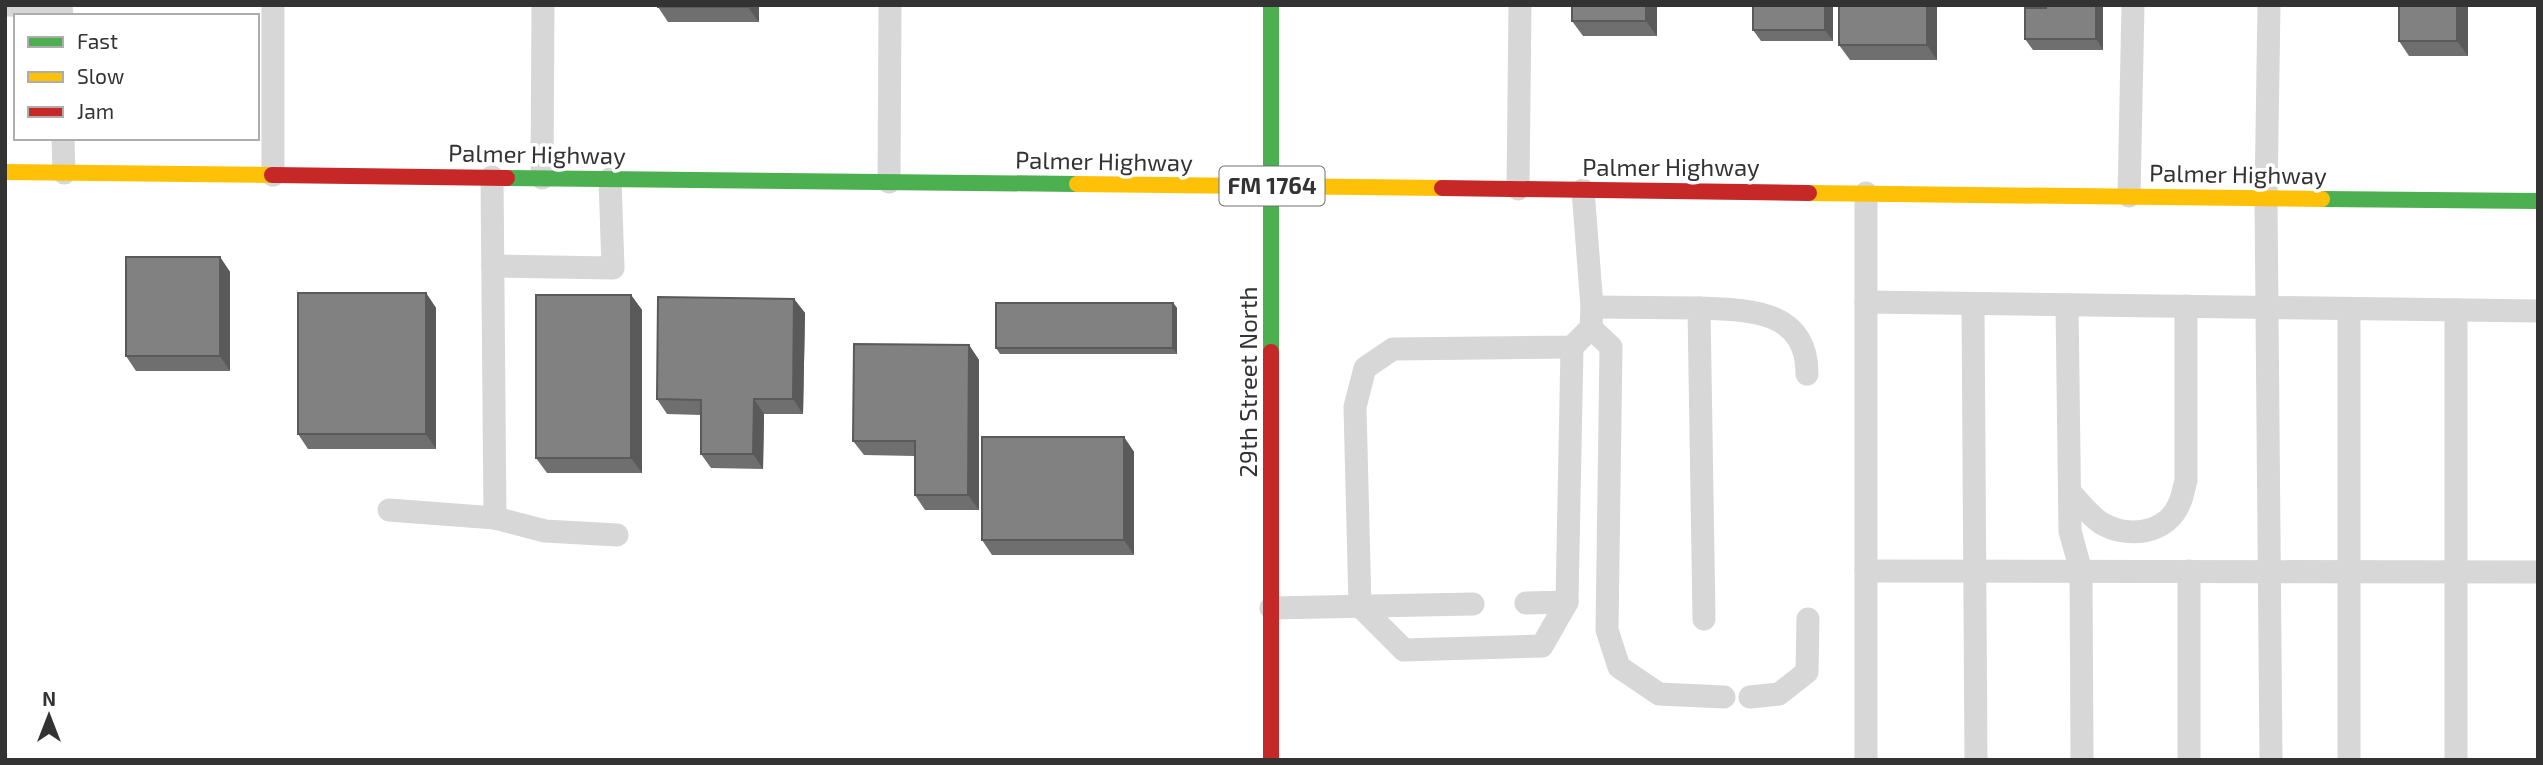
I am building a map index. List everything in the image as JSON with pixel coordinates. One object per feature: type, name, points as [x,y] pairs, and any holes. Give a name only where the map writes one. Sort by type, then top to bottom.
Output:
[{"type":"main road","name":"29th Street North","points":[[1272,5],[1272,760]]},
{"type":"main road","name":"Palmer Highway","points":[[5,172],[2538,201]]},
{"type":"lane","points":[[5,5],[61,6],[62,14]]},
{"type":"lane","points":[[273,5],[273,175]]},
{"type":"lane","points":[[542,178],[543,5]]},
{"type":"lane","points":[[889,182],[890,5]]},
{"type":"lane","points":[[1518,189],[1520,5]]},
{"type":"lane","points":[[2129,196],[2133,5]]},
{"type":"lane","points":[[2269,5],[2266,198],[2272,760]]},
{"type":"lane","points":[[63,140],[64,173]]},
{"type":"lane","points":[[492,177],[495,517]]},
{"type":"lane","points":[[494,266],[613,268],[610,179]]},
{"type":"lane","points":[[1583,190],[1592,318],[1611,347],[1607,630],[1619,667],[1659,694],[1724,698]]},
{"type":"lane","points":[[1866,193],[1866,760]]},
{"type":"lane","points":[[1866,302],[2538,311]]},
{"type":"lane","points":[[1973,304],[1976,760]]},
{"type":"lane","points":[[2067,305],[2070,531],[2081,570],[2082,760]]},
{"type":"lane","points":[[2070,492],[2099,522],[2115,530],[2132,533],[2150,531],[2166,522],[2180,504],[2186,480],[2186,306]]},
{"type":"lane","points":[[1592,318],[1699,308],[1752,310],[1789,326],[1807,357],[1807,374]]},
{"type":"lane","points":[[1699,308],[1704,619]]},
{"type":"lane","points":[[2349,309],[2349,760]]},
{"type":"lane","points":[[2456,310],[2456,760]]},
{"type":"lane","points":[[1572,347],[1393,349],[1365,368],[1355,407],[1360,606],[1404,650],[1542,646],[1567,602],[1572,347],[1592,318]]},
{"type":"lane","points":[[388,510],[495,517],[545,531],[617,535]]},
{"type":"lane","points":[[1866,570],[2538,572]]},
{"type":"lane","points":[[2189,571],[2189,760]]},
{"type":"lane","points":[[1526,603],[1567,602]]},
{"type":"lane","points":[[1272,608],[1473,604]]},
{"type":"lane","points":[[1750,698],[1779,694],[1807,672],[1808,619]]},
{"type":"building","points":[[748,5],[748,7],[658,7]]},
{"type":"building","points":[[1572,5],[1646,5],[1646,21],[1572,21]]},
{"type":"building","points":[[1753,5],[1825,5],[1825,30],[1753,30]]},
{"type":"building","points":[[1839,5],[1927,5],[1927,45],[1839,45]]},
{"type":"building","points":[[2046,5],[2096,5],[2096,39],[2025,39],[2025,8],[2046,8]]},
{"type":"building","points":[[2399,5],[2457,5],[2457,41],[2399,41]]},
{"type":"building","points":[[126,257],[220,257],[220,356],[126,356]]},
{"type":"building","points":[[298,293],[426,293],[426,434],[298,434]]},
{"type":"building","points":[[536,295],[631,295],[631,458],[536,458]]},
{"type":"building","points":[[658,297],[794,299],[793,399],[754,399],[753,454],[701,454],[701,400],[657,399]]},
{"type":"building","points":[[996,303],[1173,303],[1173,348],[996,348]]},
{"type":"building","points":[[854,344],[969,345],[968,495],[915,495],[915,441],[853,441]]},
{"type":"building","points":[[982,437],[1124,437],[1124,540],[982,540]]},
{"type":"traffic: fast","points":[[1271,5],[1271,352]]},
{"type":"traffic: fast","points":[[507,178],[1077,184]]},
{"type":"traffic: fast","points":[[2322,199],[2538,201]]},
{"type":"traffic: slow","points":[[5,172],[272,175]]},
{"type":"traffic: slow","points":[[1077,184],[1442,188]]},
{"type":"traffic: slow","points":[[1809,193],[2322,199]]},
{"type":"traffic: jam","points":[[272,175],[507,178]]},
{"type":"traffic: jam","points":[[1442,188],[1809,193]]},
{"type":"traffic: jam","points":[[1271,352],[1271,760]]}]
